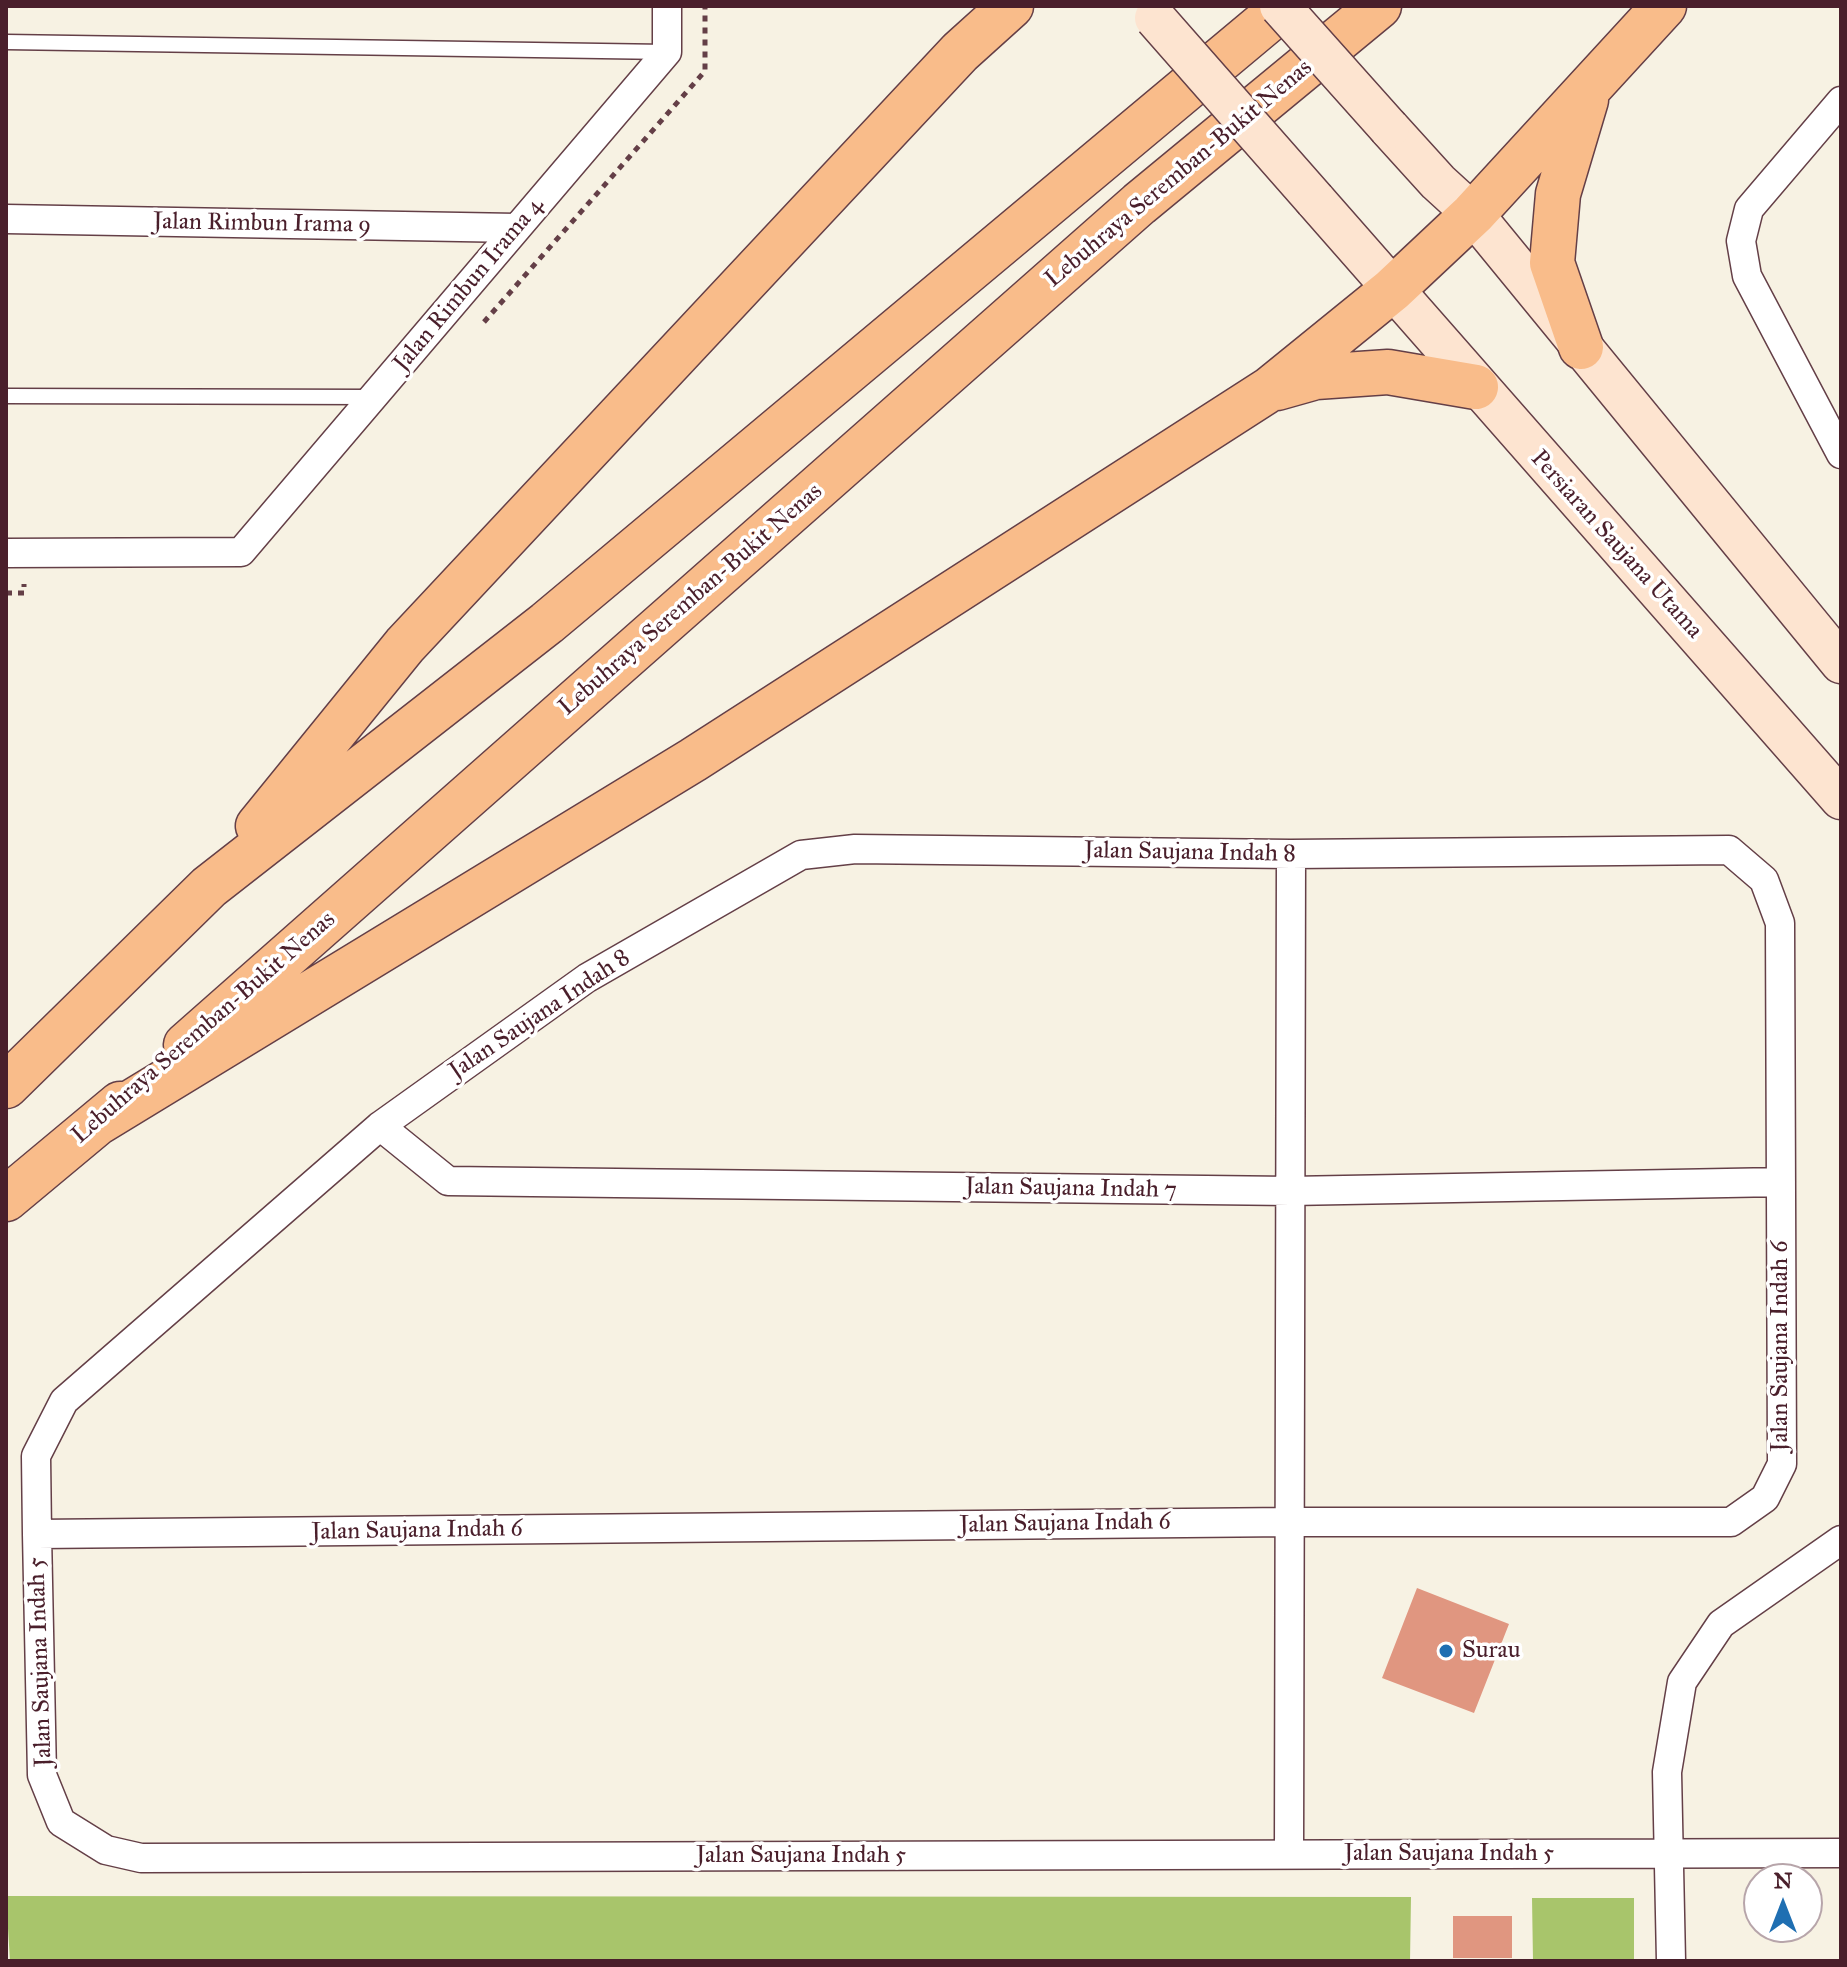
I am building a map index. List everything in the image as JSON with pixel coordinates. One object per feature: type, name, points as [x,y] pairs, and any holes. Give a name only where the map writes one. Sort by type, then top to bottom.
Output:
[{"type":"highway","points":[[960,52],[972,6]]},
{"type":"highway","points":[[209,887],[405,645],[960,52],[1011,6]]},
{"type":"highway","points":[[6,1086],[209,887],[547,623],[1282,6]]},
{"type":"highway","name":"Lebuhraya Seremban-Bukit Nenas","points":[[6,1199],[99,1122],[1139,204],[1379,6]]},
{"type":"highway","points":[[99,1122],[680,768],[1270,389],[1392,290],[1473,214],[1664,6]]},
{"type":"highway","points":[[1581,347],[1552,263],[1558,194],[1589,90]]},
{"type":"highway","points":[[1270,389],[1316,377],[1388,372],[1476,387]]},
{"type":"main road","points":[[1282,6],[1438,182],[1473,214],[1841,663]]},
{"type":"main road","name":"Persiaran Saujana Utama","points":[[1150,12],[1476,387],[1841,799]]},
{"type":"street","points":[[667,6],[667,52]]},
{"type":"street","name":"Jalan Rimbun Irama 4","points":[[6,553],[241,552],[667,52]]},
{"type":"street","points":[[1841,101],[1749,209],[1741,241],[1747,276],[1841,454]]},
{"type":"street","name":"Jalan Rimbun Irama 9","points":[[6,219],[517,228]]},
{"type":"street","name":"Jalan Saujana Indah 8","points":[[37,1534],[36,1456],[64,1401],[380,1126],[587,978],[801,855],[855,849],[1291,854],[1729,850],[1764,880],[1780,923],[1781,1182]]},
{"type":"street","points":[[1289,1854],[1291,854]]},
{"type":"street","name":"Jalan Saujana Indah 7","points":[[380,1126],[448,1181],[1290,1191],[1781,1182]]},
{"type":"street","name":"Jalan Saujana Indah 6","points":[[37,1534],[1289,1522],[1731,1522],[1765,1498],[1782,1464],[1781,1182]]},
{"type":"street","name":"Jalan Saujana Indah 5","points":[[37,1534],[42,1775],[61,1822],[106,1850],[141,1858],[1841,1853]]},
{"type":"street","points":[[1671,1961],[1667,1772],[1682,1682],[1721,1624],[1841,1540]]},
{"type":"lane","points":[[6,42],[667,52]]},
{"type":"lane","points":[[6,396],[373,397]]},
{"type":"green space","points":[[6,1896],[1411,1897],[1410,1961],[10,1961]]},
{"type":"green space","points":[[1532,1898],[1634,1898],[1634,1961],[1533,1961]]},
{"type":"building","name":"Surau","points":[[1417,1588],[1509,1624],[1474,1713],[1382,1678]]},
{"type":"building","points":[[1453,1916],[1512,1916],[1512,1958],[1453,1958]]},
{"type":"place","name":"Surau","points":[[1446,1651]]}]
